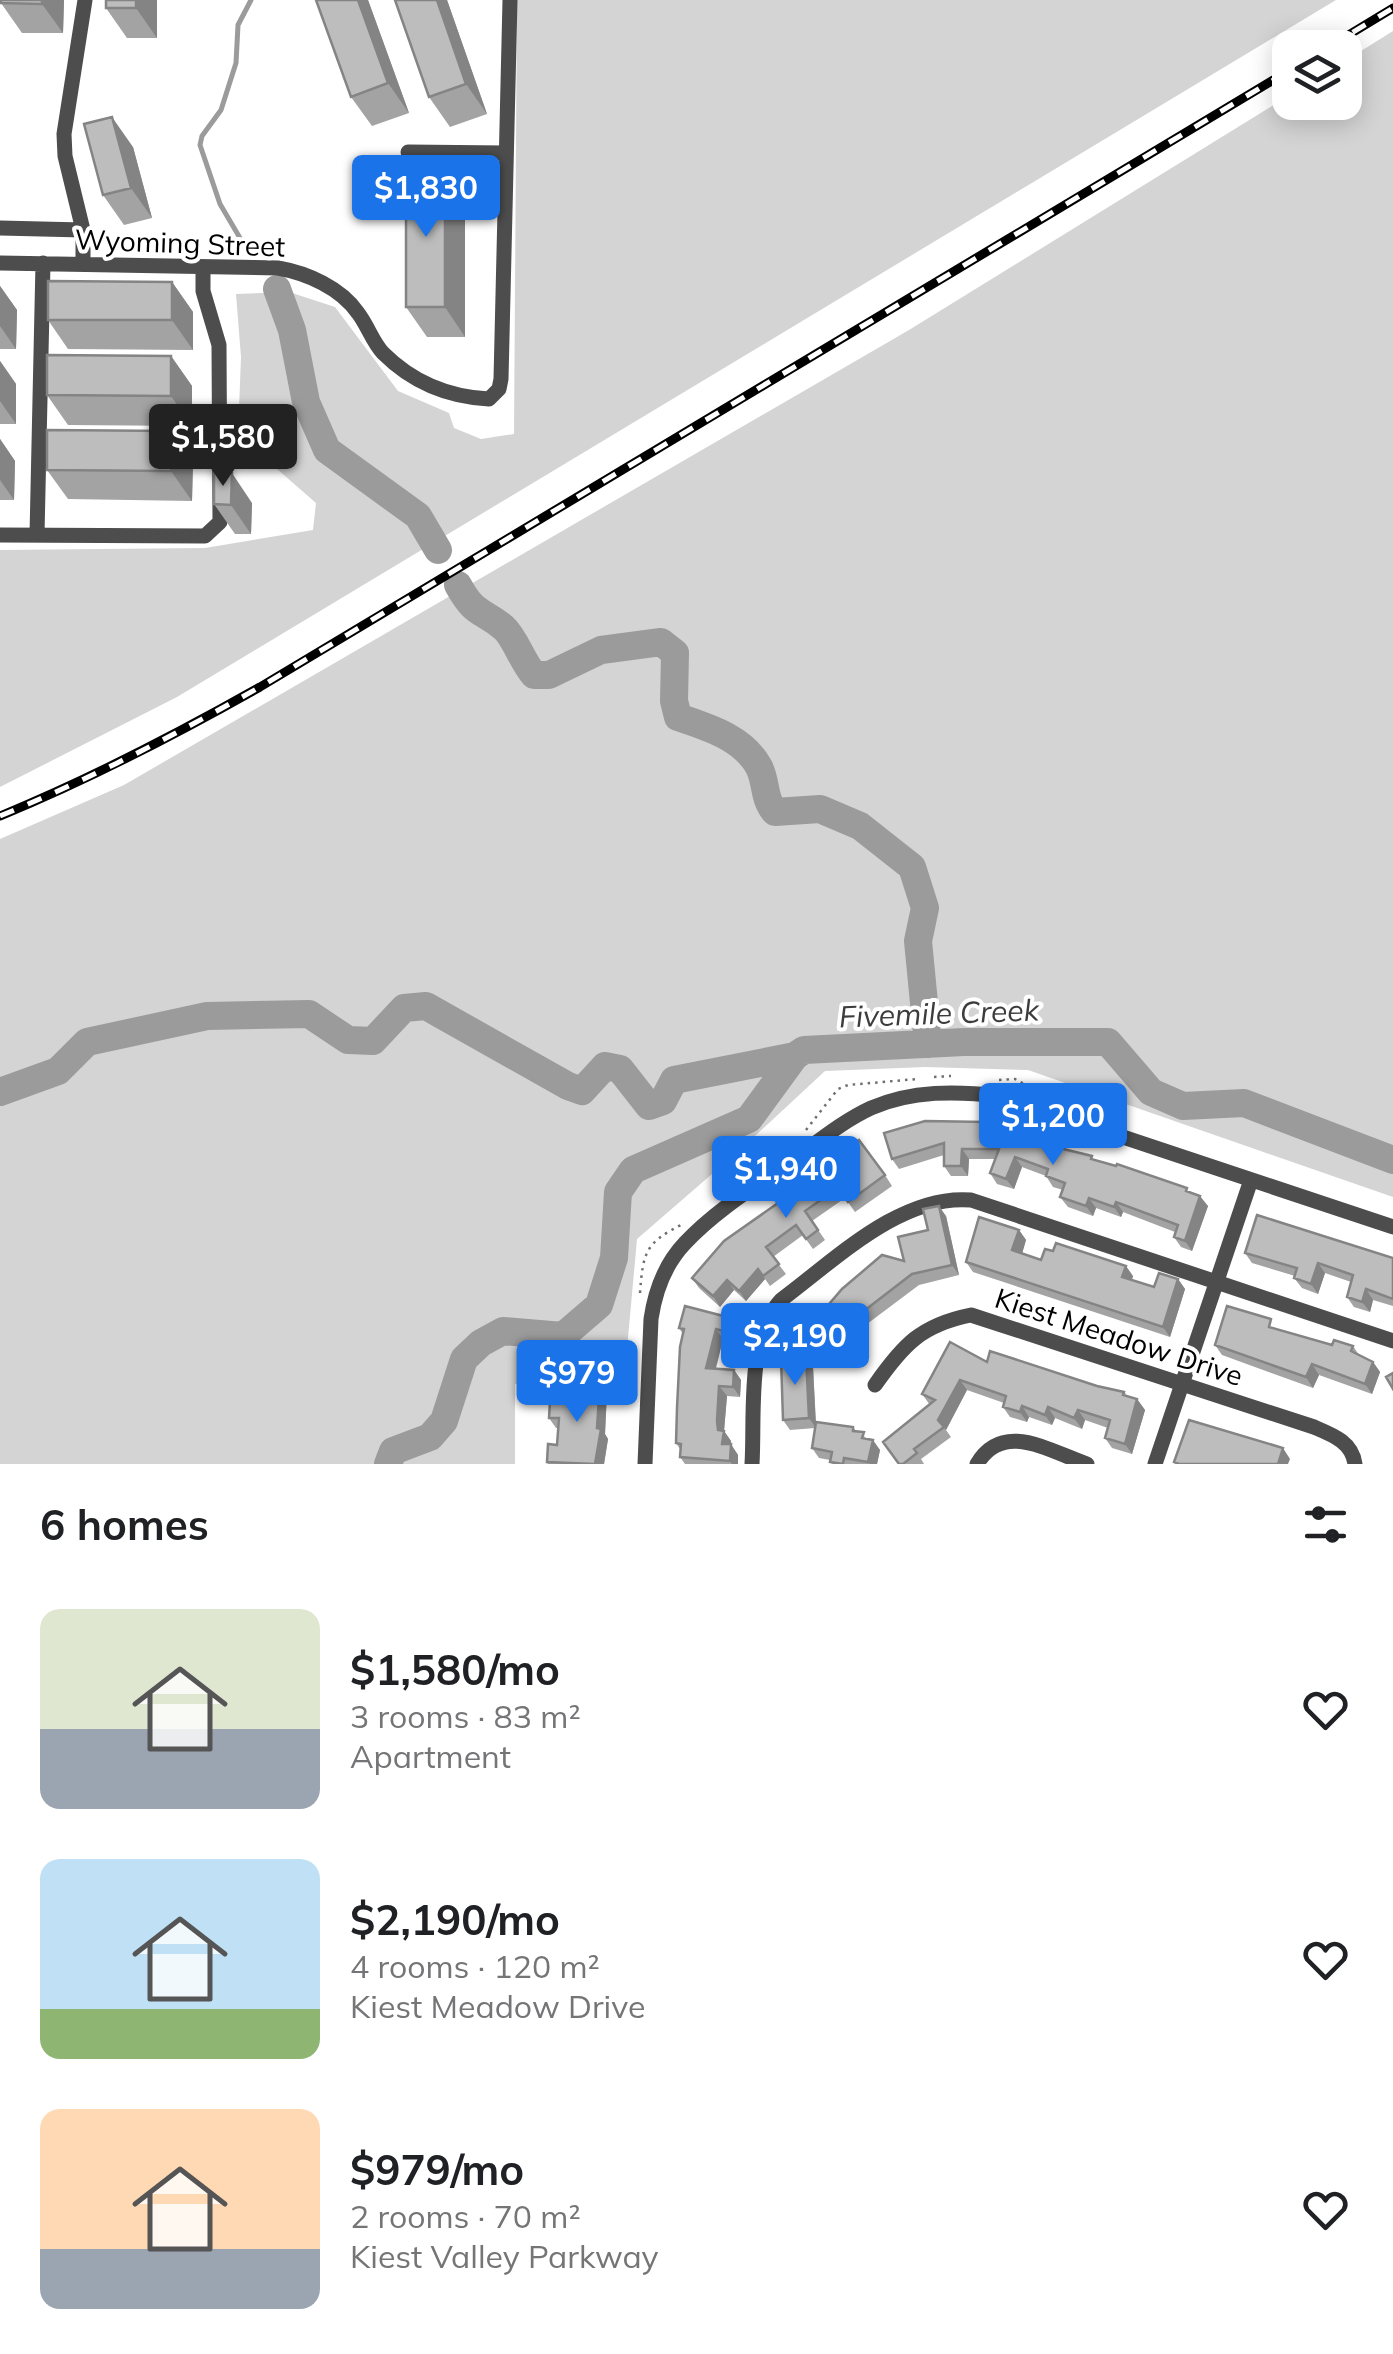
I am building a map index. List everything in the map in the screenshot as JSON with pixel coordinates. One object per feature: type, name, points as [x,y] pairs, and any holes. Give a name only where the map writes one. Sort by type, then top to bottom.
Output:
[{"type":"street","points":[[83,264],[83,230],[65,156],[64,134],[85,0]]},
{"type":"street","points":[[408,152],[506,153],[510,0]]},
{"type":"street","name":"Wyoming Street","points":[[0,262],[278,268],[308,276],[355,308],[371,336],[398,365],[441,391],[489,400],[499,389],[500,378],[506,153]]},
{"type":"street","points":[[0,228],[83,230]]},
{"type":"street","points":[[37,535],[43,263]]},
{"type":"street","points":[[0,535],[206,536],[220,522],[219,345],[203,291],[203,267]]},
{"type":"street","points":[[644,1464],[650,1319],[654,1296],[666,1272],[683,1246],[708,1222],[844,1123],[872,1108],[937,1092],[1000,1096],[1393,1227]]},
{"type":"street","points":[[1155,1464],[1251,1180]]},
{"type":"street","points":[[752,1464],[757,1361],[769,1313],[884,1224],[948,1198],[970,1200],[1393,1341]]},
{"type":"street","name":"Kiest Meadow Drive","points":[[875,1386],[898,1352],[924,1330],[944,1320],[971,1315],[1340,1438],[1354,1454],[1355,1464]]},
{"type":"street","points":[[977,1464],[992,1445],[1010,1439],[1086,1464]]},
{"type":"path","points":[[805,1130],[838,1089],[848,1085],[954,1077]]},
{"type":"path","points":[[991,1080],[1014,1080],[1045,1097]]},
{"type":"path","points":[[724,1191],[736,1177],[781,1149]]},
{"type":"path","points":[[639,1304],[646,1251],[658,1236],[684,1223]]},
{"type":"shaded area","points":[[517,0],[1336,0],[1286,30],[1272,30],[1272,38],[177,697],[0,787],[0,550],[205,548],[313,530],[316,503],[238,435],[241,357],[236,294],[289,292],[335,307],[398,391],[449,413],[454,428],[481,439],[514,434]]},
{"type":"shaded area","points":[[1393,31],[1393,1197],[1028,1070],[925,1067],[825,1071],[637,1239],[624,1382],[515,1384],[515,1464],[0,1464],[0,839],[124,785],[909,330],[1272,106],[1272,120],[1362,120],[1362,50]]},
{"type":"building","points":[[42,0],[42,4],[1,3]]},
{"type":"building","points":[[106,0],[136,0],[136,8],[106,8]]},
{"type":"building","points":[[316,0],[358,0],[388,83],[351,97]]},
{"type":"building","points":[[395,0],[437,0],[466,84],[429,97]]},
{"type":"building","points":[[112,117],[131,188],[103,195],[84,124]]},
{"type":"building","points":[[406,172],[445,172],[445,307],[406,307]]},
{"type":"building","points":[[48,281],[172,282],[172,320],[48,320]]},
{"type":"building","points":[[47,355],[171,356],[171,396],[47,395]]},
{"type":"building","points":[[47,430],[172,431],[171,471],[47,470]]},
{"type":"building","points":[[214,473],[232,473],[231,505],[214,504]]},
{"type":"building","points":[[925,1121],[987,1122],[1187,1188],[1186,1191],[1200,1196],[1185,1241],[1174,1237],[1178,1225],[1116,1202],[1114,1207],[1089,1198],[1086,1206],[1060,1197],[1065,1183],[1046,1176],[1048,1169],[1015,1157],[1006,1179],[990,1173],[999,1149],[962,1149],[961,1166],[944,1166],[944,1143],[892,1159],[884,1133]]},
{"type":"building","points":[[859,1140],[885,1175],[848,1202],[838,1188],[805,1211],[818,1230],[806,1239],[796,1225],[766,1247],[779,1264],[763,1276],[758,1269],[739,1291],[727,1280],[713,1296],[692,1278],[724,1241],[825,1170],[822,1166]]},
{"type":"building","points":[[939,1206],[952,1265],[912,1274],[860,1314],[856,1309],[819,1350],[783,1318],[793,1307],[812,1324],[842,1289],[882,1255],[904,1261],[898,1237],[928,1230],[923,1209]]},
{"type":"building","points":[[1257,1215],[1393,1258],[1393,1299],[1366,1289],[1362,1302],[1347,1297],[1353,1275],[1318,1263],[1311,1284],[1294,1278],[1297,1268],[1245,1253]]},
{"type":"building","points":[[979,1217],[1019,1230],[1012,1250],[1041,1260],[1045,1249],[1053,1251],[1056,1243],[1126,1266],[1122,1277],[1154,1287],[1159,1273],[1178,1279],[1163,1327],[966,1262]]},
{"type":"building","points":[[685,1306],[727,1317],[723,1331],[716,1329],[706,1368],[734,1370],[733,1387],[719,1386],[717,1421],[718,1430],[724,1431],[722,1444],[731,1444],[730,1461],[680,1457],[681,1444],[676,1443],[677,1408],[684,1329],[679,1328]]},
{"type":"building","points":[[1227,1306],[1271,1319],[1269,1327],[1332,1345],[1334,1340],[1353,1346],[1351,1351],[1373,1362],[1365,1384],[1312,1364],[1306,1377],[1215,1345]]},
{"type":"building","points":[[950,1342],[987,1362],[990,1351],[1137,1399],[1125,1444],[1105,1438],[1110,1420],[1078,1410],[1074,1418],[1048,1407],[1045,1415],[1022,1406],[1020,1412],[1003,1407],[1006,1396],[960,1380],[938,1420],[944,1427],[899,1464],[883,1442],[935,1400],[922,1394]]},
{"type":"building","points":[[806,1357],[809,1418],[783,1420],[781,1358]]},
{"type":"building","points":[[570,1379],[600,1381],[597,1428],[601,1429],[595,1464],[547,1462],[548,1444],[557,1445],[559,1418],[549,1418],[550,1401],[569,1402]]},
{"type":"building","points":[[1189,1420],[1283,1448],[1278,1464],[1174,1462]]},
{"type":"building","points":[[816,1422],[864,1432],[862,1438],[873,1440],[868,1462],[844,1458],[843,1464],[830,1462],[832,1452],[812,1448]]},
{"type":"waterway","points":[[240,238],[220,204],[200,145],[221,110],[236,63],[238,25],[251,0]]},
{"type":"waterway","points":[[277,289],[292,330],[306,402],[327,450],[418,516],[438,550]]},
{"type":"waterway","points":[[458,585],[474,607],[508,632],[534,675],[549,675],[601,650],[661,642],[675,653],[674,701],[678,717],[723,734],[744,748],[759,767],[775,812],[820,809],[860,826],[912,867],[925,908],[918,941],[928,1044]]},
{"type":"waterway","points":[[0,1092],[58,1071],[87,1042],[207,1016],[309,1014],[348,1040],[373,1041],[404,1008],[426,1006],[582,1091],[605,1066],[620,1069],[649,1106],[663,1101],[674,1080],[795,1056]]},
{"type":"waterway","name":"Fivemile Creek","points":[[388,1464],[393,1451],[430,1437],[444,1421],[464,1359],[481,1343],[503,1331],[563,1336],[599,1305],[614,1258],[618,1192],[633,1170],[749,1119],[795,1056],[804,1050],[964,1042],[1108,1042],[1151,1092],[1183,1106],[1244,1103],[1393,1160]]},
{"type":"railway","points":[[1357,30],[1393,8]]},
{"type":"railway","points":[[0,816],[132,756],[260,687],[1272,81]]}]
